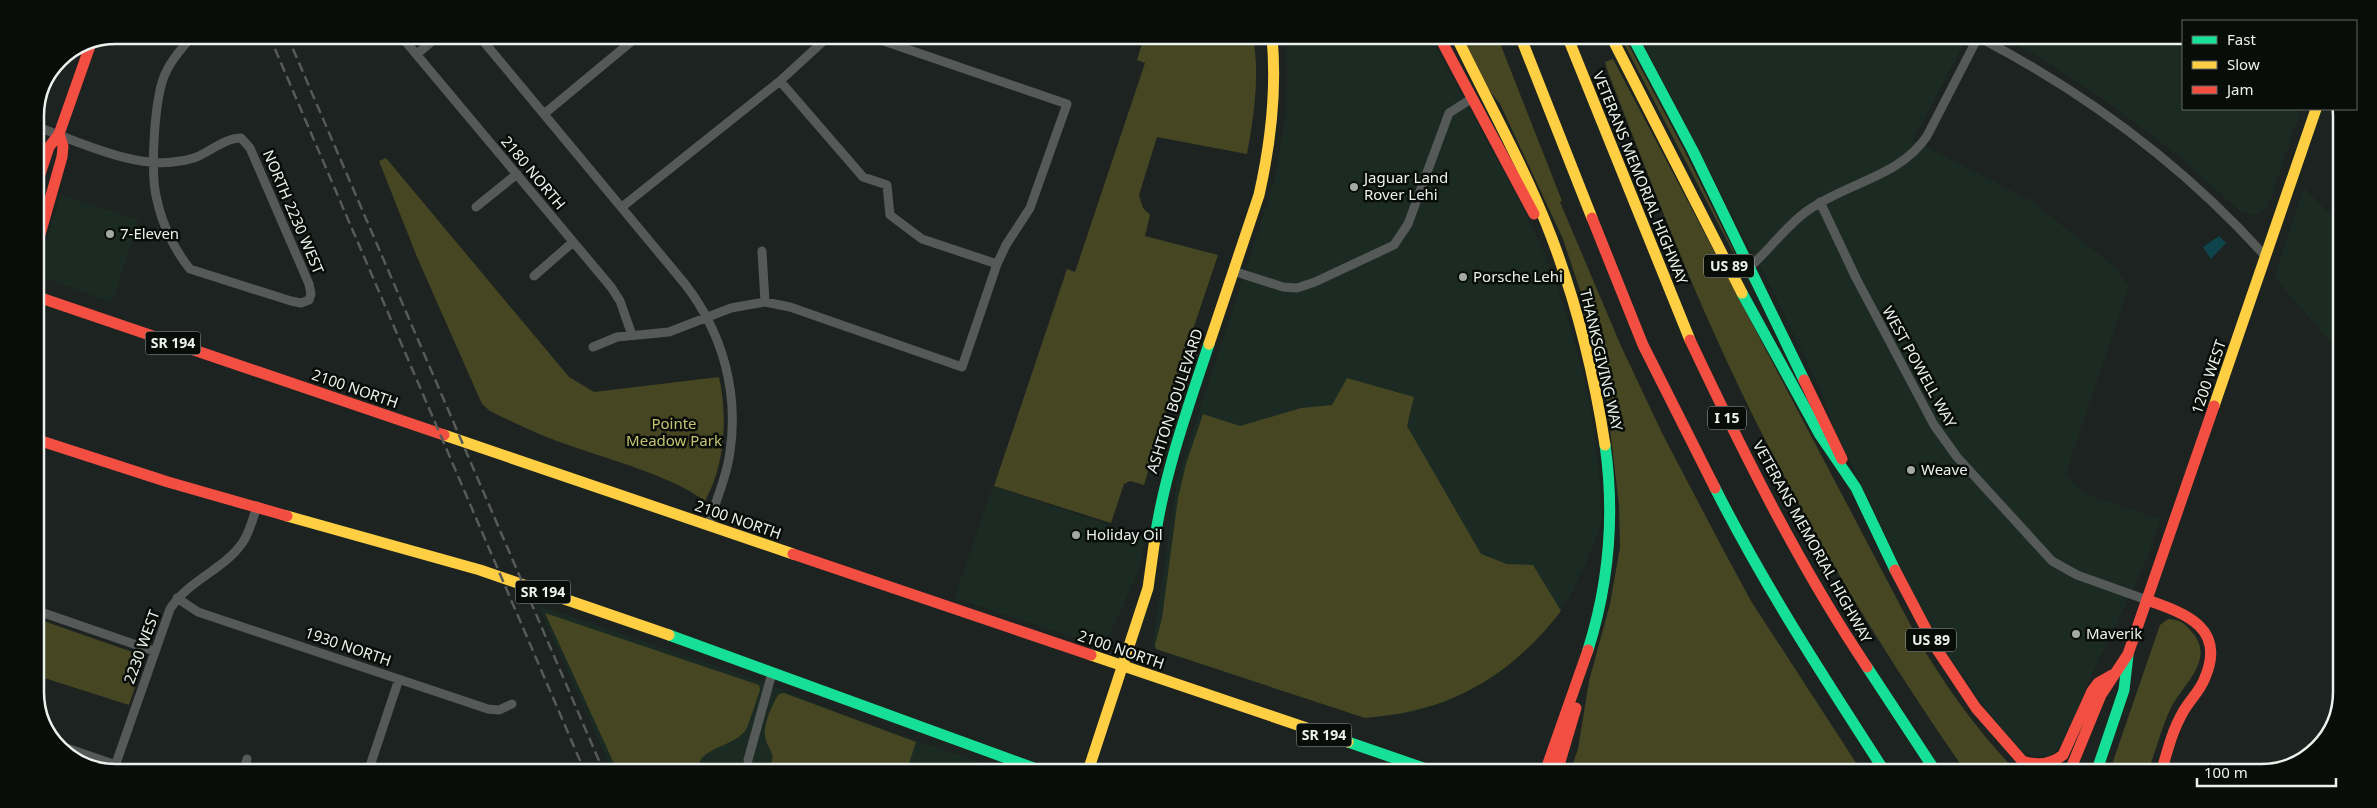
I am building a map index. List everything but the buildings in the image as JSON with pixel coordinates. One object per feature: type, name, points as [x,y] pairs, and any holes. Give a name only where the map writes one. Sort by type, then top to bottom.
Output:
[{"type":"main road","name":"ASHTON BOULEVARD","points":[[1090,764],[1148,588],[1168,469],[1259,195],[1267,161],[1274,98],[1272,44]]},
{"type":"main road","name":"THANKSGIVING WAY","points":[[1443,44],[1471,99],[1524,194],[1564,275],[1584,342],[1597,397],[1608,461],[1609,549],[1604,583],[1594,627],[1548,764]]},
{"type":"main road","points":[[1460,44],[1532,193],[1564,275]]},
{"type":"main road","name":"I 15","points":[[1523,44],[1643,345],[1739,536],[1800,640],[1880,764]]},
{"type":"main road","name":"VETERANS MEMORIAL HIGHWAY","points":[[1570,44],[1682,324],[1746,458],[1842,630],[1931,764]]},
{"type":"main road","name":"US 89","points":[[1615,44],[1752,312],[1820,435],[1856,488],[1908,598],[1936,648],[1976,708],[2025,764]]},
{"type":"main road","points":[[1636,44],[1693,151],[1856,488]]},
{"type":"main road","points":[[44,162],[49,147],[59,134],[89,49]]},
{"type":"main road","name":"1200 WEST","points":[[2099,764],[2124,690],[2128,654],[2316,110]]},
{"type":"main road","points":[[44,220],[62,157],[63,146],[59,134]]},
{"type":"main road","name":"2100 NORTH","points":[[44,299],[1411,764]]},
{"type":"main road","name":"SR 194","points":[[44,442],[168,482],[480,570],[1023,764]]},
{"type":"main road","points":[[2147,600],[2180,611],[2196,621],[2208,638],[2211,652],[2206,678],[2180,715],[2164,764]]},
{"type":"main road","name":"1200 WEST","points":[[2073,764],[2101,695],[2128,654]]},
{"type":"main road","points":[[1559,764],[1574,716],[1579,674]]},
{"type":"main road","points":[[2047,764],[2054,762],[2063,755],[2092,691],[2104,678],[2114,675]]},
{"type":"main road","points":[[2022,761],[2030,764]]},
{"type":"street","points":[[44,129],[134,160],[154,163],[160,87],[166,71],[186,44]]},
{"type":"street","name":"2180 NORTH","points":[[408,44],[620,301],[632,335]]},
{"type":"street","points":[[417,54],[429,44]]},
{"type":"street","points":[[486,44],[696,298],[721,344],[728,372],[732,416],[730,453],[708,526]]},
{"type":"street","points":[[544,114],[628,44]]},
{"type":"street","points":[[622,208],[780,82],[820,44]]},
{"type":"street","points":[[593,347],[606,340],[632,335],[669,332],[731,308],[765,302],[790,307],[962,366],[997,264],[1006,245],[1030,208],[1067,104],[892,44]]},
{"type":"street","points":[[1750,267],[1800,217],[1820,202],[1899,163],[1918,149],[1927,136],[1974,44]]},
{"type":"street","points":[[1991,44],[2066,87],[2136,136],[2215,205],[2266,257]]},
{"type":"street","points":[[780,82],[863,177],[887,185],[890,214],[922,239],[997,264]]},
{"type":"street","points":[[1233,272],[1283,288],[1296,288],[1315,282],[1394,245],[1408,224],[1449,113],[1471,99]]},
{"type":"street","name":"NORTH 2230 WEST","points":[[232,138],[241,138],[250,148],[309,284],[311,294],[309,300],[301,303],[291,301],[190,269],[179,256],[157,201],[154,163],[196,158],[232,138]]},
{"type":"street","points":[[476,207],[517,174]]},
{"type":"street","name":"WEST POWELL WAY","points":[[1820,202],[1856,278],[1934,425],[1957,457],[2052,561],[2077,575],[2147,600]]},
{"type":"street","points":[[534,276],[573,242]]},
{"type":"street","points":[[762,250],[765,302]]},
{"type":"street","name":"2230 WEST","points":[[116,764],[166,617],[177,598],[239,548],[248,532],[257,506]]},
{"type":"street","name":"1930 NORTH","points":[[177,598],[198,612],[488,709],[499,710],[512,704]]},
{"type":"street","points":[[44,613],[154,651]]},
{"type":"street","points":[[748,760],[772,673]]},
{"type":"street","points":[[371,764],[399,679]]},
{"type":"street","points":[[76,752],[107,764]]},
{"type":"street","points":[[246,764],[247,759]]},
{"type":"shaded area","points":[[1285,44],[1434,44],[1510,183],[1540,243],[1566,311],[1589,399],[1599,470],[1602,521],[1589,557],[1567,602],[1536,642],[1494,677],[1450,701],[1410,713],[1365,718],[1152,648],[1177,480],[1275,179],[1286,113]]},
{"type":"shaded area","points":[[1644,44],[1962,44],[1962,47],[1913,140],[2030,200],[2115,267],[2129,287],[2065,475],[2083,493],[2161,519],[2144,566],[2090,678],[2065,738],[2056,752],[2050,756],[2033,757],[2021,750],[1988,712],[1947,653],[1915,597],[1835,431],[1823,395],[1764,273]]},
{"type":"shaded area","points":[[2014,44],[2182,44],[2182,110],[2301,110],[2268,207],[2257,215],[2239,211],[2179,156],[2106,101],[2039,57]]},
{"type":"shaded area","points":[[2304,188],[2333,217],[2333,345],[2274,277]]},
{"type":"shaded area","points":[[58,194],[139,220],[112,303],[44,277],[44,251],[57,205]]},
{"type":"shaded area","points":[[993,486],[1145,537],[1140,567],[1110,634],[1101,640],[1084,641],[954,598]]},
{"type":"shaded area","points":[[538,605],[756,680],[853,718],[984,764],[609,764]]},
{"type":"green space","points":[[1142,44],[1254,44],[1256,81],[1247,154],[1157,137],[1139,195],[1143,208],[1150,215],[1145,236],[1218,255],[1171,395],[1144,485],[1130,481],[1124,484],[1111,523],[994,486],[1067,269],[1075,272],[1145,63],[1137,60]]},
{"type":"green space","points":[[1464,44],[1500,44],[1562,201],[1560,202],[1621,346],[1663,435],[1751,601],[1857,764],[1573,764],[1578,749],[1589,681],[1610,604],[1620,547],[1619,506],[1604,377],[1592,326],[1563,239],[1500,104],[1484,84]]},
{"type":"green space","points":[[1624,44],[1628,44],[1682,146],[1754,292]]},
{"type":"green space","points":[[1613,59],[1920,643],[1965,711],[2010,764],[1961,764],[1899,672],[1836,569],[1777,463],[1724,355],[1664,214],[1605,62]]},
{"type":"green space","name":"Pointe Meadow Park","points":[[386,158],[569,377],[594,392],[719,377],[724,424],[723,441],[717,472],[705,501],[658,476],[530,430],[490,411],[482,404],[417,257],[379,161]]},
{"type":"green space","points":[[1347,378],[1414,397],[1407,426],[1481,554],[1507,564],[1533,565],[1561,611],[1541,635],[1520,655],[1498,673],[1475,687],[1450,699],[1424,708],[1365,718],[1156,649],[1155,645],[1162,618],[1178,498],[1186,464],[1203,414],[1240,426],[1301,408],[1332,405]]},
{"type":"green space","points":[[545,613],[759,685],[760,690],[747,728],[733,741],[709,752],[698,764],[614,764]]},
{"type":"green space","points":[[2168,619],[2181,622],[2186,626],[2198,641],[2201,651],[2199,661],[2195,671],[2171,708],[2150,764],[2112,764],[2160,625]]},
{"type":"green space","points":[[44,621],[138,654],[142,661],[142,666],[129,705],[44,678]]},
{"type":"green space","points":[[784,693],[916,742],[909,764],[770,764],[772,753],[766,742],[765,726],[779,694]]},
{"type":"water","points":[[2219,236],[2226,243],[2211,259],[2203,247]]},
{"type":"railway","points":[[273,44],[581,764]]},
{"type":"railway","points":[[291,44],[600,764]]},
{"type":"traffic: fast","points":[[1636,44],[1693,151],[1804,380]]},
{"type":"traffic: fast","points":[[1742,293],[1820,435],[1856,488],[1895,570]]},
{"type":"traffic: fast","points":[[1155,538],[1171,464],[1209,344]]},
{"type":"traffic: fast","points":[[1588,650],[1601,600],[1608,549],[1610,497],[1605,445]]},
{"type":"traffic: fast","points":[[1715,488],[1775,597],[1880,764]]},
{"type":"traffic: fast","points":[[669,635],[1023,764]]},
{"type":"traffic: fast","points":[[2099,764],[2124,690],[2128,655]]},
{"type":"traffic: fast","points":[[1867,667],[1931,764]]},
{"type":"traffic: fast","points":[[1348,742],[1412,764]]},
{"type":"traffic: slow","points":[[1209,344],[1259,195],[1272,116],[1274,77],[1272,44]]},
{"type":"traffic: slow","points":[[1460,44],[1530,186],[1551,236],[1569,287],[1584,339],[1605,445]]},
{"type":"traffic: slow","points":[[1523,44],[1592,218]]},
{"type":"traffic: slow","points":[[1570,44],[1690,340]]},
{"type":"traffic: slow","points":[[1615,44],[1742,293]]},
{"type":"traffic: slow","points":[[2214,406],[2316,110]]},
{"type":"traffic: slow","points":[[444,435],[793,554]]},
{"type":"traffic: slow","points":[[287,516],[480,570],[669,635]]},
{"type":"traffic: slow","points":[[1090,764],[1148,588],[1155,538]]},
{"type":"traffic: slow","points":[[1091,655],[1348,742]]},
{"type":"traffic: jam","points":[[1443,44],[1534,214]]},
{"type":"traffic: jam","points":[[44,162],[49,147],[59,134],[89,49]]},
{"type":"traffic: jam","points":[[44,220],[62,157],[63,146],[59,134]]},
{"type":"traffic: jam","points":[[1592,218],[1643,345],[1715,488]]},
{"type":"traffic: jam","points":[[44,299],[444,435]]},
{"type":"traffic: jam","points":[[1690,340],[1751,466],[1795,548],[1867,667]]},
{"type":"traffic: jam","points":[[1804,380],[1842,459]]},
{"type":"traffic: jam","points":[[2073,764],[2101,695],[2128,654],[2214,406]]},
{"type":"traffic: jam","points":[[44,442],[168,482],[287,516]]},
{"type":"traffic: jam","points":[[793,554],[1091,655]]},
{"type":"traffic: jam","points":[[1895,570],[1936,648],[1976,708],[2025,764]]},
{"type":"traffic: jam","points":[[2147,600],[2176,611],[2200,626],[2207,636],[2211,648],[2210,662],[2204,680],[2179,719],[2164,764]]},
{"type":"traffic: jam","points":[[1548,764],[1588,650]]},
{"type":"traffic: jam","points":[[2022,761],[2043,764],[2063,755],[2092,691],[2098,683],[2112,675]]},
{"type":"traffic: jam","points":[[1559,764],[1576,708]]},
{"type":"place","name":"Jaguar Land Rover Lehi","points":[[1354,187]]},
{"type":"place","name":"7-Eleven","points":[[110,234]]},
{"type":"place","name":"Porsche Lehi","points":[[1463,277]]},
{"type":"place","name":"Weave","points":[[1911,470]]},
{"type":"place","name":"Holiday Oil","points":[[1076,535]]},
{"type":"place","name":"Maverik","points":[[2076,634]]}]
